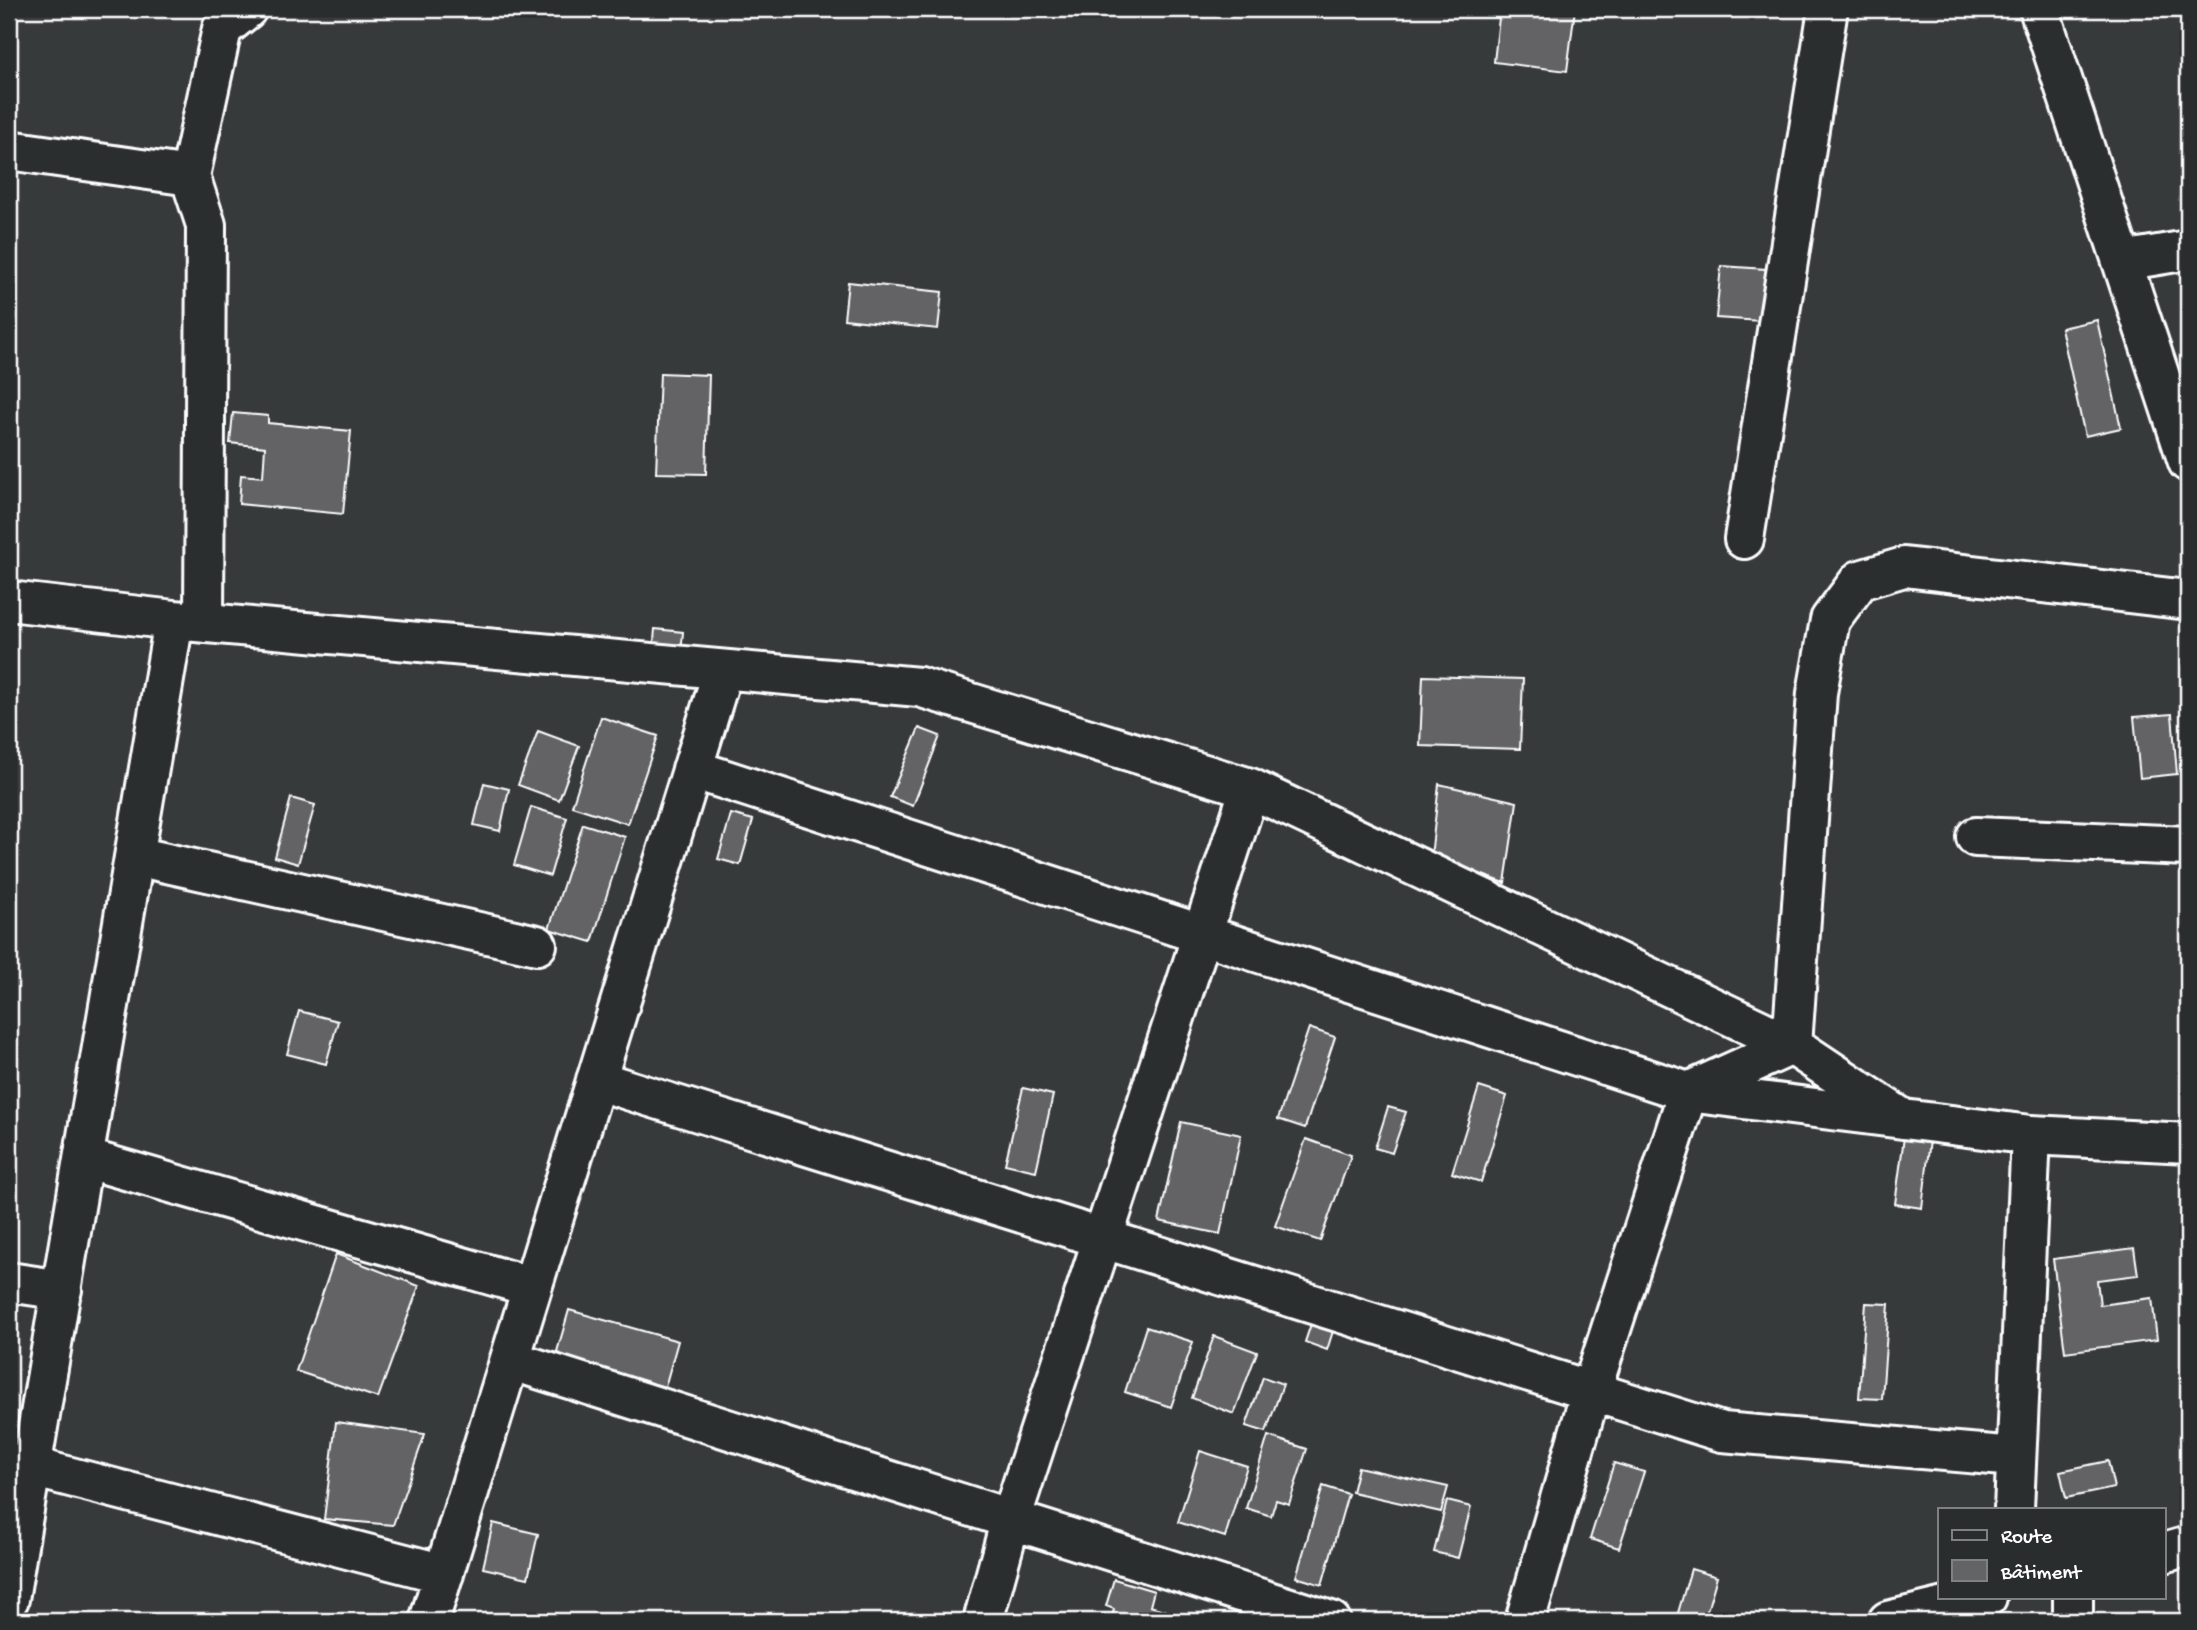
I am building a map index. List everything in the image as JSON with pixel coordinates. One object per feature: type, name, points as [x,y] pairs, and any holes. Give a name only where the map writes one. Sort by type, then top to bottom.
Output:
[{"type":"street","points":[[9,1599],[20,1465],[62,1290],[135,856],[189,621],[206,225],[190,176],[222,29],[247,9]]},
{"type":"street","points":[[1744,539],[1828,9]]},
{"type":"street","points":[[2039,9],[2188,462]]},
{"type":"street","points":[[9,150],[190,176]]},
{"type":"street","points":[[2122,261],[2188,250]]},
{"type":"street","points":[[1792,1045],[1817,693],[1830,620],[1860,580],[1904,567],[2188,600]]},
{"type":"street","points":[[9,601],[189,621],[919,687],[1250,789],[1792,1045],[1903,1119]]},
{"type":"street","points":[[429,1621],[723,670]]},
{"type":"street","points":[[692,769],[1688,1092],[2031,1135],[2188,1143]]},
{"type":"street","points":[[983,1621],[1011,1519],[1250,789]]},
{"type":"street","points":[[1976,837],[2188,846]]},
{"type":"street","points":[[135,856],[537,946]]},
{"type":"street","points":[[1525,1621],[1591,1391],[1688,1092],[1792,1045]]},
{"type":"street","points":[[596,1080],[1722,1432],[2016,1457]]},
{"type":"street","points":[[2014,1508],[2031,1135]]},
{"type":"street","points":[[84,1158],[532,1287]]},
{"type":"street","points":[[9,1282],[62,1290]]},
{"type":"street","points":[[510,1360],[1331,1621]]},
{"type":"street","points":[[20,1465],[444,1574]]},
{"type":"street","points":[[2166,1552],[2188,1546]]},
{"type":"street","points":[[1888,1621],[1983,1598]]},
{"type":"street","points":[[2073,1598],[2073,1621]]},
{"type":"building","points":[[1500,9],[1575,9],[1567,71],[1494,62]]},
{"type":"building","points":[[1721,266],[1766,269],[1761,321],[1716,318]]},
{"type":"building","points":[[848,282],[942,292],[938,329],[844,319]]},
{"type":"building","points":[[2097,320],[2121,428],[2085,436],[2061,328]]},
{"type":"building","points":[[660,373],[709,375],[706,474],[656,473]]},
{"type":"building","points":[[233,413],[268,416],[268,423],[351,431],[343,514],[239,504],[241,475],[263,477],[265,447],[230,443]]},
{"type":"building","points":[[655,629],[683,632],[681,654],[653,651]]},
{"type":"building","points":[[1423,676],[1523,679],[1520,749],[1420,746]]},
{"type":"building","points":[[2172,714],[2177,774],[2140,778],[2134,717]]},
{"type":"building","points":[[601,717],[658,736],[628,824],[572,806]]},
{"type":"building","points":[[919,728],[940,736],[913,806],[890,797]]},
{"type":"building","points":[[538,731],[579,746],[559,800],[518,785]]},
{"type":"building","points":[[484,783],[509,789],[500,831],[474,825]]},
{"type":"building","points":[[1439,784],[1517,802],[1505,883],[1431,857]]},
{"type":"building","points":[[291,798],[315,805],[298,864],[275,857]]},
{"type":"building","points":[[531,807],[567,818],[550,876],[514,865]]},
{"type":"building","points":[[731,814],[753,820],[740,865],[718,859]]},
{"type":"building","points":[[583,824],[625,837],[592,942],[549,929]]},
{"type":"building","points":[[299,1011],[338,1021],[326,1064],[287,1054]]},
{"type":"building","points":[[1309,1028],[1335,1037],[1305,1128],[1278,1119]]},
{"type":"building","points":[[1479,1087],[1507,1096],[1481,1182],[1452,1173]]},
{"type":"building","points":[[1023,1088],[1053,1095],[1036,1171],[1005,1164]]},
{"type":"building","points":[[1388,1107],[1406,1112],[1392,1153],[1375,1148]]},
{"type":"building","points":[[1181,1122],[1241,1135],[1220,1234],[1159,1221]]},
{"type":"building","points":[[1904,1137],[1930,1140],[1922,1208],[1895,1204]]},
{"type":"building","points":[[1306,1139],[1351,1155],[1320,1241],[1275,1226]]},
{"type":"building","points":[[2134,1248],[2138,1275],[2097,1280],[2100,1305],[2152,1298],[2157,1340],[2065,1352],[2053,1259]]},
{"type":"building","points":[[336,1254],[419,1286],[378,1398],[296,1371]]},
{"type":"building","points":[[1866,1303],[1889,1304],[1882,1399],[1859,1398]]},
{"type":"building","points":[[569,1310],[678,1341],[665,1387],[556,1355]]},
{"type":"building","points":[[1312,1321],[1334,1328],[1327,1350],[1305,1342]]},
{"type":"building","points":[[1146,1327],[1193,1342],[1171,1407],[1125,1392]]},
{"type":"building","points":[[1214,1336],[1257,1352],[1234,1414],[1192,1398]]},
{"type":"building","points":[[1263,1377],[1283,1384],[1266,1432],[1246,1426]]},
{"type":"building","points":[[336,1422],[425,1434],[393,1525],[324,1519]]},
{"type":"building","points":[[1268,1436],[1307,1449],[1289,1504],[1276,1500],[1271,1516],[1246,1508]]},
{"type":"building","points":[[1200,1451],[1247,1466],[1225,1537],[1178,1522]]},
{"type":"building","points":[[2108,1461],[2114,1488],[2066,1498],[2060,1471]]},
{"type":"building","points":[[1614,1463],[1644,1472],[1619,1548],[1590,1539]]},
{"type":"building","points":[[1358,1467],[1448,1487],[1441,1512],[1352,1492]]},
{"type":"building","points":[[1323,1486],[1348,1494],[1322,1585],[1296,1577]]},
{"type":"building","points":[[1447,1501],[1471,1507],[1458,1558],[1434,1552]]},
{"type":"building","points":[[493,1523],[538,1534],[528,1578],[483,1568]]},
{"type":"building","points":[[1691,1569],[1717,1577],[1704,1621],[1677,1616]]},
{"type":"building","points":[[1114,1579],[1154,1591],[1150,1606],[1194,1621],[1111,1621],[1114,1609],[1106,1606]]},
{"type":"building","points":[[2045,1614],[2046,1621],[2026,1621],[2026,1616]]}]
